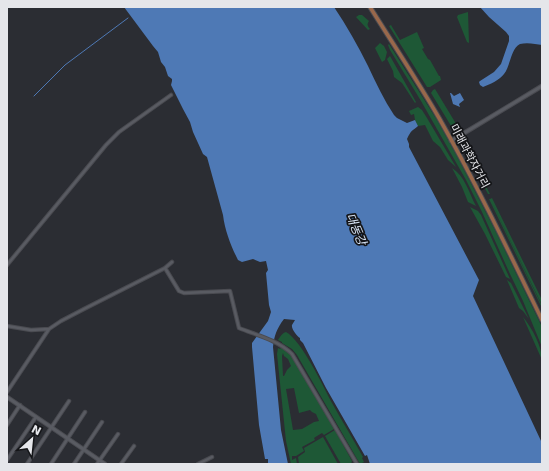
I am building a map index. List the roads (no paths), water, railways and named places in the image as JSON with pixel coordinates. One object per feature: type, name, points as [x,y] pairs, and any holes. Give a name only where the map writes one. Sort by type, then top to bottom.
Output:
[{"type":"main road","name":"미래과학자거리","points":[[370,7],[451,140],[494,221],[542,320]]},
{"type":"street","points":[[451,140],[542,86]]},
{"type":"street","points":[[7,265],[106,145],[119,132],[171,95]]},
{"type":"street","points":[[7,392],[49,329],[61,321],[165,268],[172,262]]},
{"type":"street","points":[[165,268],[179,291],[184,293],[230,291],[239,328],[277,343],[286,348],[292,354],[356,464]]},
{"type":"street","points":[[7,326],[31,330],[49,329]]},
{"type":"street","points":[[7,397],[105,464]]},
{"type":"street","points":[[26,464],[70,402]]},
{"type":"street","points":[[7,425],[20,405]]},
{"type":"street","points":[[51,464],[86,412]]},
{"type":"street","points":[[7,460],[36,416]]},
{"type":"street","points":[[74,464],[102,422]]},
{"type":"street","points":[[97,464],[118,434]]},
{"type":"street","points":[[121,464],[134,446]]},
{"type":"street","points":[[198,464],[212,457]]},
{"type":"water","name":"대동강","points":[[124,7],[334,7],[356,44],[383,97],[394,115],[407,123],[415,120],[418,126],[411,132],[407,139],[409,147],[479,280],[473,296],[542,443],[542,464],[370,464],[367,455],[365,456],[326,388],[303,343],[293,330],[292,325],[295,320],[284,319],[276,332],[273,347],[281,430],[288,464],[266,464],[268,463],[268,459],[265,459],[259,425],[252,343],[268,321],[271,312],[269,305],[266,273],[268,270],[266,261],[260,262],[253,259],[242,262],[238,260],[227,233],[207,157],[203,154],[190,122],[171,85],[172,79],[168,76],[158,52]]},
{"type":"water","points":[[480,7],[542,7],[542,45],[526,43],[517,46],[504,74],[495,82],[483,87],[479,82],[494,72],[501,64],[509,41],[509,36]]},
{"type":"water","points":[[450,93],[454,96],[460,93],[464,100],[459,104],[460,107],[453,104]]},
{"type":"waterway","points":[[34,96],[65,65],[128,18]]}]
